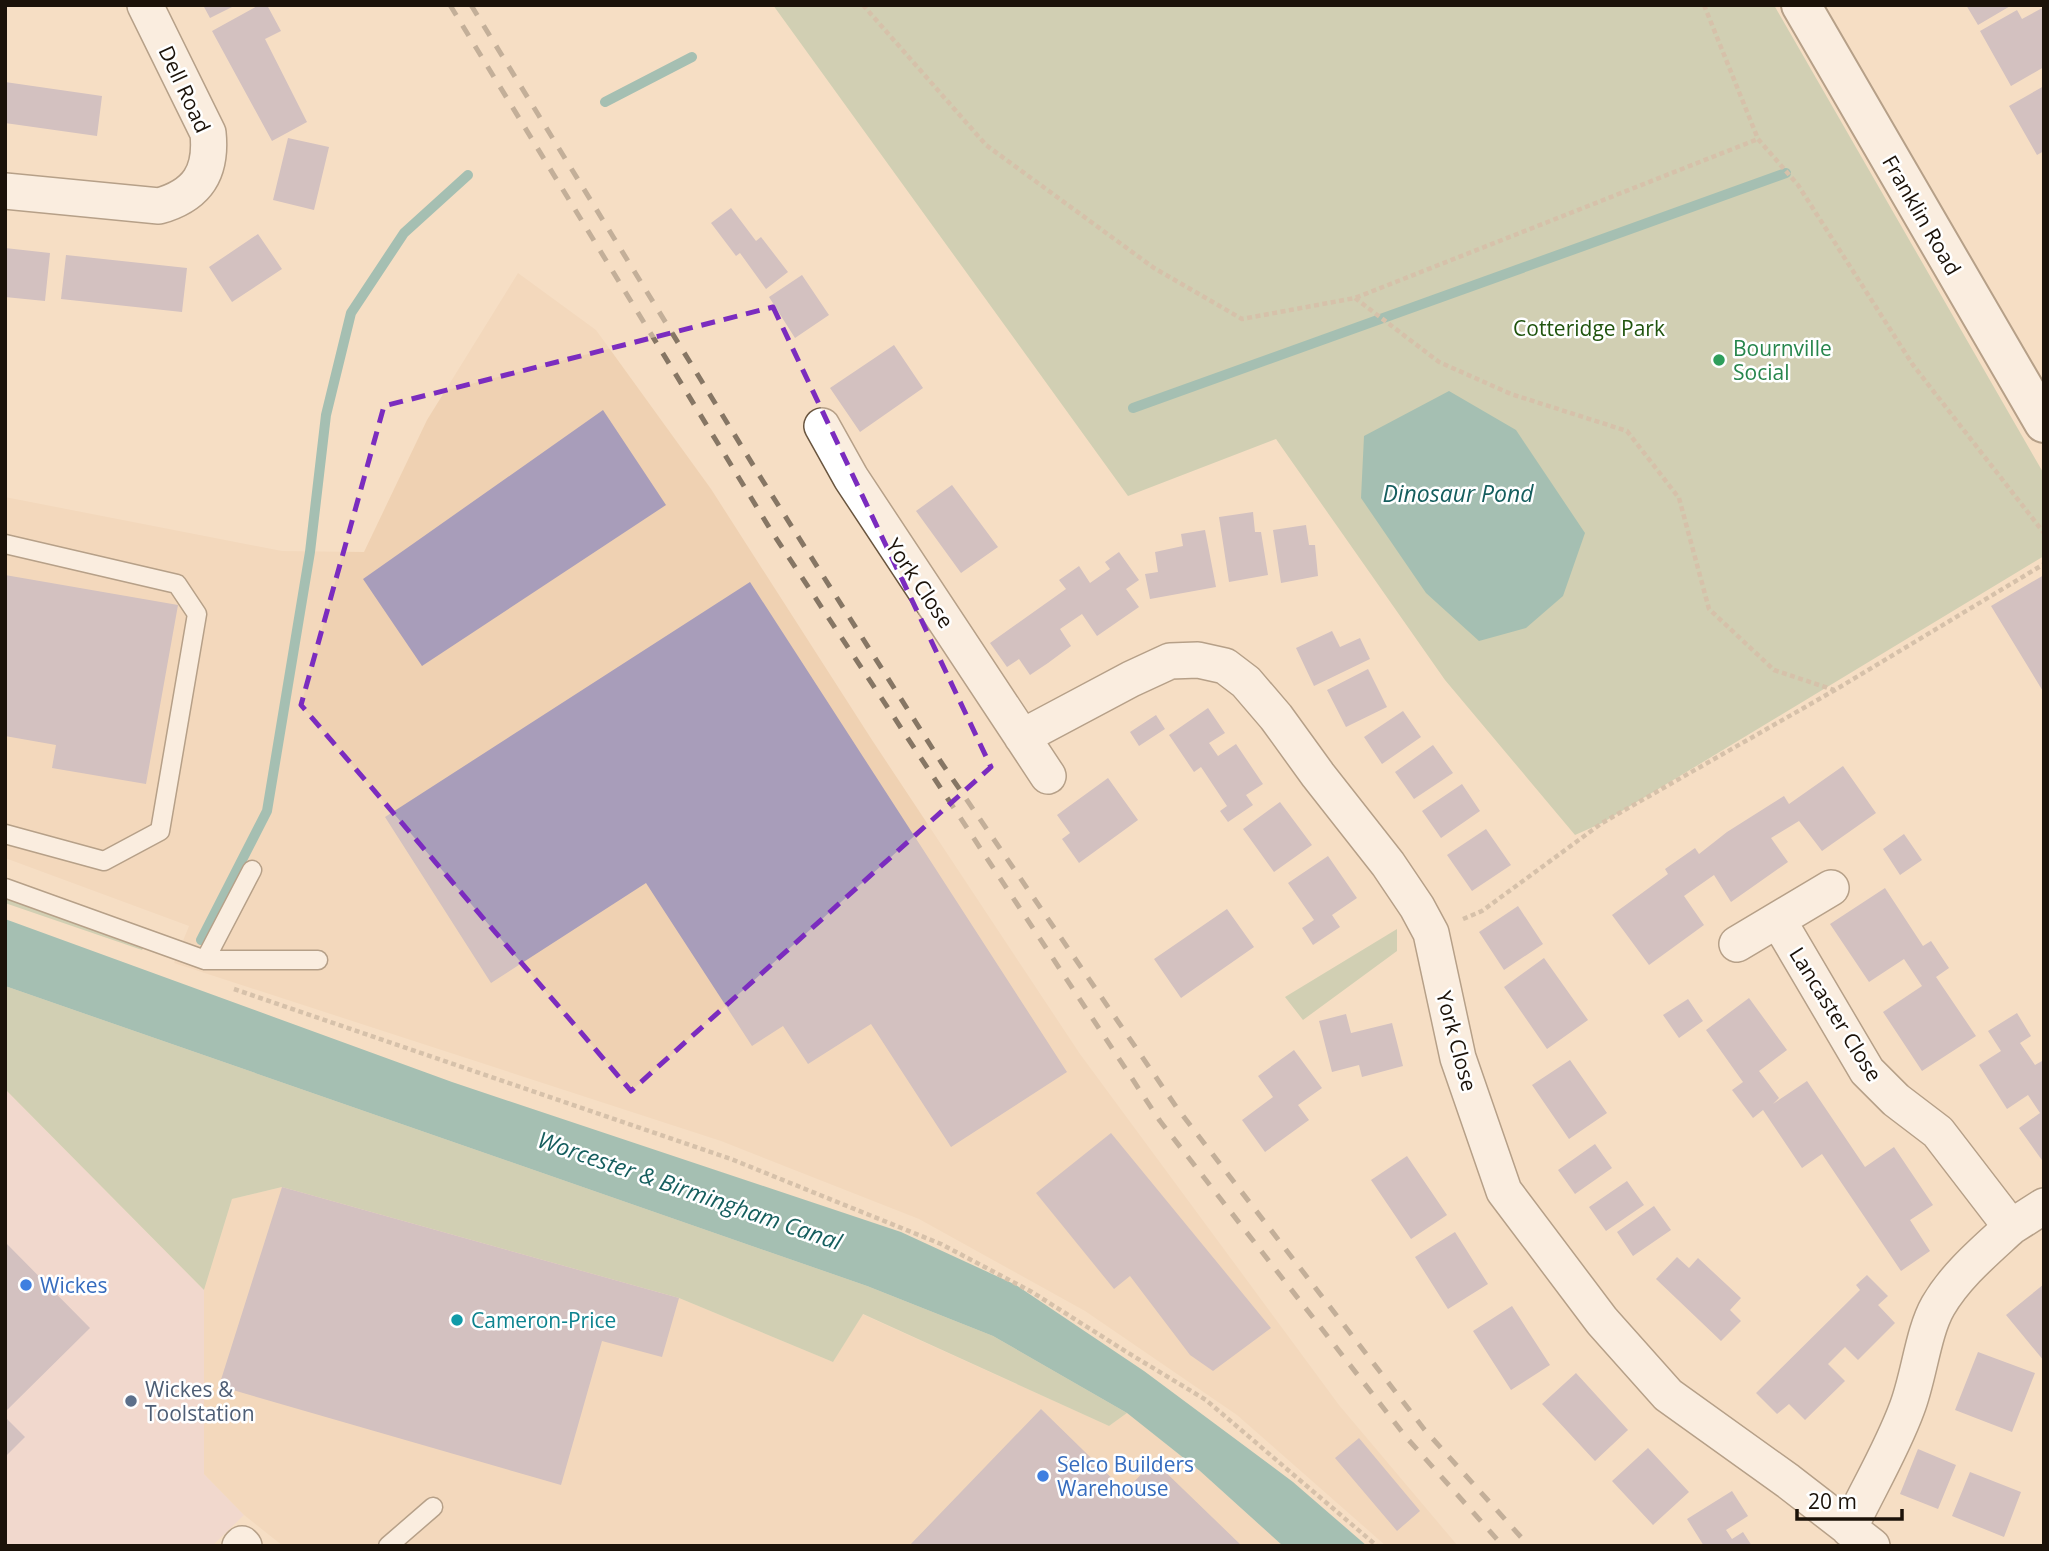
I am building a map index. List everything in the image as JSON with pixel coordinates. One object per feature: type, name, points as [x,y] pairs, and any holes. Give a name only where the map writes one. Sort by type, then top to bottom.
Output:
[{"type":"street","name":"Dell Road","points":[[5,191],[159,206],[179,200],[195,188],[205,170],[210,152],[208,132],[145,5]]},
{"type":"street","name":"Franklin Road","points":[[1801,5],[2044,423]]},
{"type":"street","name":"York Close","points":[[821,426],[851,478],[1048,776]]},
{"type":"street","name":"York Close","points":[[1022,737],[1130,678],[1170,661],[1198,660],[1225,666],[1245,682],[1276,717],[1388,863],[1417,907],[1430,933],[1458,1058],[1504,1191],[1602,1321],[1668,1395],[1860,1537]]},
{"type":"street","points":[[1737,944],[1831,888]]},
{"type":"street","name":"Lancaster Close","points":[[1778,920],[1867,1071],[1896,1100],[1938,1132],[2011,1227]]},
{"type":"street","points":[[1860,1537],[1907,1410],[1937,1307],[1971,1264],[2011,1227],[2044,1206]]},
{"type":"lane","points":[[5,544],[177,584],[197,614],[160,831],[104,862],[5,834]]},
{"type":"lane","points":[[205,960],[252,870]]},
{"type":"lane","points":[[5,888],[205,960],[318,960]]},
{"type":"lane","points":[[388,1546],[433,1507]]},
{"type":"path","points":[[863,5],[986,145],[1154,268],[1242,319],[1355,298],[1758,139]]},
{"type":"path","points":[[1704,5],[1758,139],[1798,185],[1913,365],[2044,533]]},
{"type":"path","points":[[1355,298],[1439,362],[1511,394],[1627,431],[1679,498],[1709,609],[1774,670],[1835,690]]},
{"type":"path","points":[[1430,933],[1482,911],[1602,823],[1835,690],[2044,564]]},
{"type":"path","points":[[223,985],[731,1159],[941,1244],[1032,1292],[1206,1400],[1377,1546]]},
{"type":"highlighted area","points":[[773,307],[991,767],[631,1091],[301,705],[384,406]]},
{"type":"shaded area","points":[[518,273],[596,330],[711,489],[872,740],[1080,1054],[1339,1405],[1458,1546],[1386,1546],[1237,1415],[1085,1311],[919,1219],[721,1141],[174,963],[189,926],[5,858],[5,497],[282,551],[364,552],[427,420]]},
{"type":"shaded area","points":[[5,1089],[204,1290],[204,1474],[244,1515],[212,1546],[5,1546]]},
{"type":"shaded area","points":[[282,1187],[679,1298],[833,1362],[862,1314],[1109,1426],[1127,1413],[1200,1471],[1283,1546],[283,1546],[244,1515],[204,1474],[204,1290],[232,1199]]},
{"type":"green space","name":"Cotteridge Park","points":[[773,5],[1774,5],[2044,474],[2044,556],[1602,823],[1575,835],[1445,680],[1276,439],[1128,496]]},
{"type":"green space","points":[[5,893],[149,939],[142,950],[5,903]]},
{"type":"green space","points":[[1397,929],[1397,951],[1303,1020],[1285,997]]},
{"type":"green space","points":[[5,986],[867,1286],[993,1336],[1127,1413],[1109,1426],[863,1314],[833,1362],[679,1298],[282,1187],[232,1199],[204,1290],[5,1089]]},
{"type":"water","name":"Dinosaur Pond","points":[[1449,391],[1516,430],[1585,533],[1563,596],[1526,628],[1479,641],[1426,593],[1361,498],[1364,436]]},
{"type":"water","name":"Worcester & Birmingham Canal","points":[[5,919],[452,1082],[901,1232],[1016,1285],[1144,1371],[1293,1482],[1367,1546],[1283,1546],[1200,1471],[1127,1413],[993,1336],[867,1286],[5,986]]},
{"type":"building","points":[[203,5],[236,5],[210,18]]},
{"type":"building","points":[[259,5],[267,5],[281,31],[265,39],[307,122],[272,141],[212,31]]},
{"type":"building","points":[[1966,5],[2012,5],[1978,25]]},
{"type":"building","points":[[2044,7],[2044,67],[2011,86],[1980,31],[2017,10],[2022,19]]},
{"type":"building","points":[[5,82],[102,96],[97,136],[5,123]]},
{"type":"building","points":[[2044,86],[2044,151],[2037,155],[2009,106]]},
{"type":"building","points":[[288,138],[329,147],[314,210],[273,200]]},
{"type":"building","points":[[731,208],[756,241],[761,237],[788,272],[766,289],[740,253],[736,256],[711,223]]},
{"type":"building","points":[[258,234],[282,269],[232,302],[209,267]]},
{"type":"building","points":[[5,248],[50,253],[45,301],[5,297]]},
{"type":"building","points":[[66,255],[187,268],[182,312],[61,299]]},
{"type":"building","points":[[802,275],[829,315],[795,338],[769,297]]},
{"type":"building","points":[[894,345],[923,388],[860,432],[830,388]]},
{"type":"building","points":[[603,410],[666,505],[422,666],[363,579]]},
{"type":"building","points":[[952,485],[998,547],[961,573],[916,511]]},
{"type":"building","points":[[1253,512],[1255,532],[1261,532],[1268,575],[1229,582],[1219,517]]},
{"type":"building","points":[[1306,525],[1309,545],[1315,545],[1318,576],[1281,583],[1273,530]]},
{"type":"building","points":[[1205,530],[1216,587],[1150,599],[1145,574],[1158,572],[1155,552],[1183,546],[1181,534]]},
{"type":"building","points":[[1119,552],[1139,580],[1126,589],[1139,607],[1097,636],[1082,614],[1060,629],[1071,646],[1048,663],[1030,675],[1019,659],[1007,667],[990,643],[1066,589],[1059,580],[1079,566],[1090,583],[1110,569],[1105,562]]},
{"type":"building","points":[[5,575],[178,605],[146,784],[52,768],[56,745],[5,736]]},
{"type":"building","points":[[2044,575],[2044,693],[1991,606]]},
{"type":"building","points":[[750,582],[1067,1072],[951,1147],[871,1024],[808,1064],[783,1026],[752,1046],[646,883],[491,983],[385,817]]},
{"type":"building","points":[[1332,631],[1340,647],[1360,638],[1370,659],[1314,686],[1296,648]]},
{"type":"building","points":[[1368,669],[1387,707],[1346,727],[1327,690]]},
{"type":"building","points":[[1208,708],[1225,733],[1209,743],[1218,756],[1236,744],[1263,784],[1246,795],[1253,805],[1228,822],[1220,811],[1227,806],[1201,767],[1194,772],[1169,735]]},
{"type":"building","points":[[1403,711],[1421,737],[1382,764],[1364,737]]},
{"type":"building","points":[[1156,715],[1165,729],[1139,746],[1130,732]]},
{"type":"building","points":[[1433,745],[1453,773],[1414,799],[1395,772]]},
{"type":"building","points":[[1843,766],[1876,813],[1822,851],[1799,821],[1771,838],[1788,862],[1731,902],[1714,875],[1684,896],[1704,925],[1649,965],[1612,915],[1668,874],[1665,869],[1695,848],[1699,854],[1727,832],[1784,796],[1789,804]]},
{"type":"building","points":[[1108,778],[1138,820],[1079,863],[1062,839],[1070,833],[1057,815]]},
{"type":"building","points":[[1462,784],[1480,811],[1441,838],[1422,811]]},
{"type":"building","points":[[1280,802],[1312,845],[1274,872],[1243,829]]},
{"type":"building","points":[[1486,829],[1511,865],[1472,891],[1447,855]]},
{"type":"building","points":[[1904,834],[1922,860],[1900,875],[1883,849]]},
{"type":"building","points":[[1328,856],[1357,898],[1332,915],[1340,927],[1313,945],[1302,928],[1314,920],[1288,883]]},
{"type":"building","points":[[1885,888],[1923,946],[1931,941],[1949,968],[1936,977],[1976,1036],[1922,1071],[1883,1012],[1922,986],[1904,959],[1869,982],[1830,924]]},
{"type":"building","points":[[1518,906],[1543,944],[1504,970],[1479,932]]},
{"type":"building","points":[[1227,909],[1254,947],[1181,998],[1154,959]]},
{"type":"building","points":[[1544,958],[1588,1020],[1547,1049],[1504,987]]},
{"type":"building","points":[[1749,998],[1787,1050],[1759,1071],[1779,1098],[1773,1104],[1807,1081],[1865,1167],[1894,1147],[1933,1205],[1910,1220],[1930,1251],[1901,1271],[1822,1154],[1802,1168],[1763,1110],[1753,1118],[1732,1090],[1743,1082],[1706,1030]]},
{"type":"building","points":[[1688,999],[1703,1021],[1679,1038],[1663,1015]]},
{"type":"building","points":[[2017,1013],[2031,1036],[2020,1043],[2035,1065],[2042,1061],[2044,1063],[2044,1163],[2019,1128],[2040,1113],[2028,1095],[2007,1109],[1979,1065],[2001,1051],[1988,1031]]},
{"type":"building","points":[[1346,1014],[1351,1033],[1392,1023],[1403,1066],[1362,1077],[1359,1065],[1332,1072],[1319,1021]]},
{"type":"building","points":[[1294,1050],[1322,1088],[1298,1105],[1309,1120],[1265,1152],[1242,1120],[1273,1097],[1258,1076]]},
{"type":"building","points":[[1570,1060],[1607,1113],[1569,1139],[1532,1085]]},
{"type":"building","points":[[1111,1133],[1271,1328],[1213,1371],[1190,1355],[1130,1276],[1114,1289],[1036,1193]]},
{"type":"building","points":[[1595,1144],[1612,1168],[1575,1194],[1558,1170]]},
{"type":"building","points":[[1407,1156],[1447,1215],[1411,1239],[1371,1180]]},
{"type":"building","points":[[1627,1181],[1644,1205],[1606,1231],[1589,1207]]},
{"type":"building","name":"Cameron-Price","points":[[282,1187],[679,1298],[662,1357],[602,1341],[561,1485],[219,1386]]},
{"type":"building","points":[[1654,1206],[1671,1230],[1633,1256],[1617,1232]]},
{"type":"building","points":[[1455,1232],[1488,1284],[1448,1309],[1415,1257]]},
{"type":"building","name":"Wickes","points":[[5,1242],[90,1328],[5,1412]]},
{"type":"building","points":[[1677,1257],[1689,1268],[1698,1258],[1741,1298],[1730,1310],[1741,1321],[1721,1341],[1656,1279]]},
{"type":"building","points":[[1867,1275],[1888,1296],[1878,1305],[1895,1323],[1858,1360],[1845,1347],[1828,1364],[1845,1381],[1805,1420],[1789,1404],[1777,1414],[1756,1393],[1860,1290],[1856,1285]]},
{"type":"building","points":[[2044,1284],[2044,1361],[2006,1315]]},
{"type":"building","points":[[1512,1306],[1550,1365],[1511,1390],[1473,1331]]},
{"type":"building","points":[[1978,1352],[2035,1373],[2012,1432],[1955,1410]]},
{"type":"building","points":[[1576,1373],[1628,1430],[1595,1461],[1542,1404]]},
{"type":"building","name":"Selco Builders Warehouse","points":[[1041,1409],[1125,1491],[1154,1461],[1242,1546],[909,1546]]},
{"type":"building","points":[[5,1417],[25,1437],[5,1457]]},
{"type":"building","points":[[1359,1438],[1420,1511],[1397,1531],[1335,1458]]},
{"type":"building","points":[[1648,1448],[1689,1492],[1653,1525],[1612,1481]]},
{"type":"building","points":[[1918,1449],[1956,1465],[1938,1509],[1900,1494]]},
{"type":"building","points":[[1970,1472],[2021,1492],[2004,1537],[1952,1516]]},
{"type":"building","points":[[1732,1491],[1748,1516],[1726,1530],[1732,1539],[1743,1532],[1752,1546],[1704,1546],[1687,1519]]},
{"type":"waterway","points":[[605,102],[692,57]]},
{"type":"waterway","points":[[1133,408],[1786,173]]},
{"type":"waterway","points":[[201,940],[267,811],[310,552],[326,415],[351,313],[404,233],[468,175]]},
{"type":"railway","points":[[450,5],[772,532],[1160,1121],[1406,1437],[1503,1546]]},
{"type":"railway","points":[[471,5],[761,478],[941,762],[1177,1108],[1424,1429],[1529,1546]]},
{"type":"place","name":"Bournville Social","points":[[1719,360]]},
{"type":"place","name":"Wickes","points":[[26,1285]]},
{"type":"place","name":"Cameron-Price","points":[[457,1320]]},
{"type":"place","name":"Wickes & Toolstation","points":[[131,1401]]},
{"type":"place","name":"Selco Builders Warehouse","points":[[1043,1476]]}]
